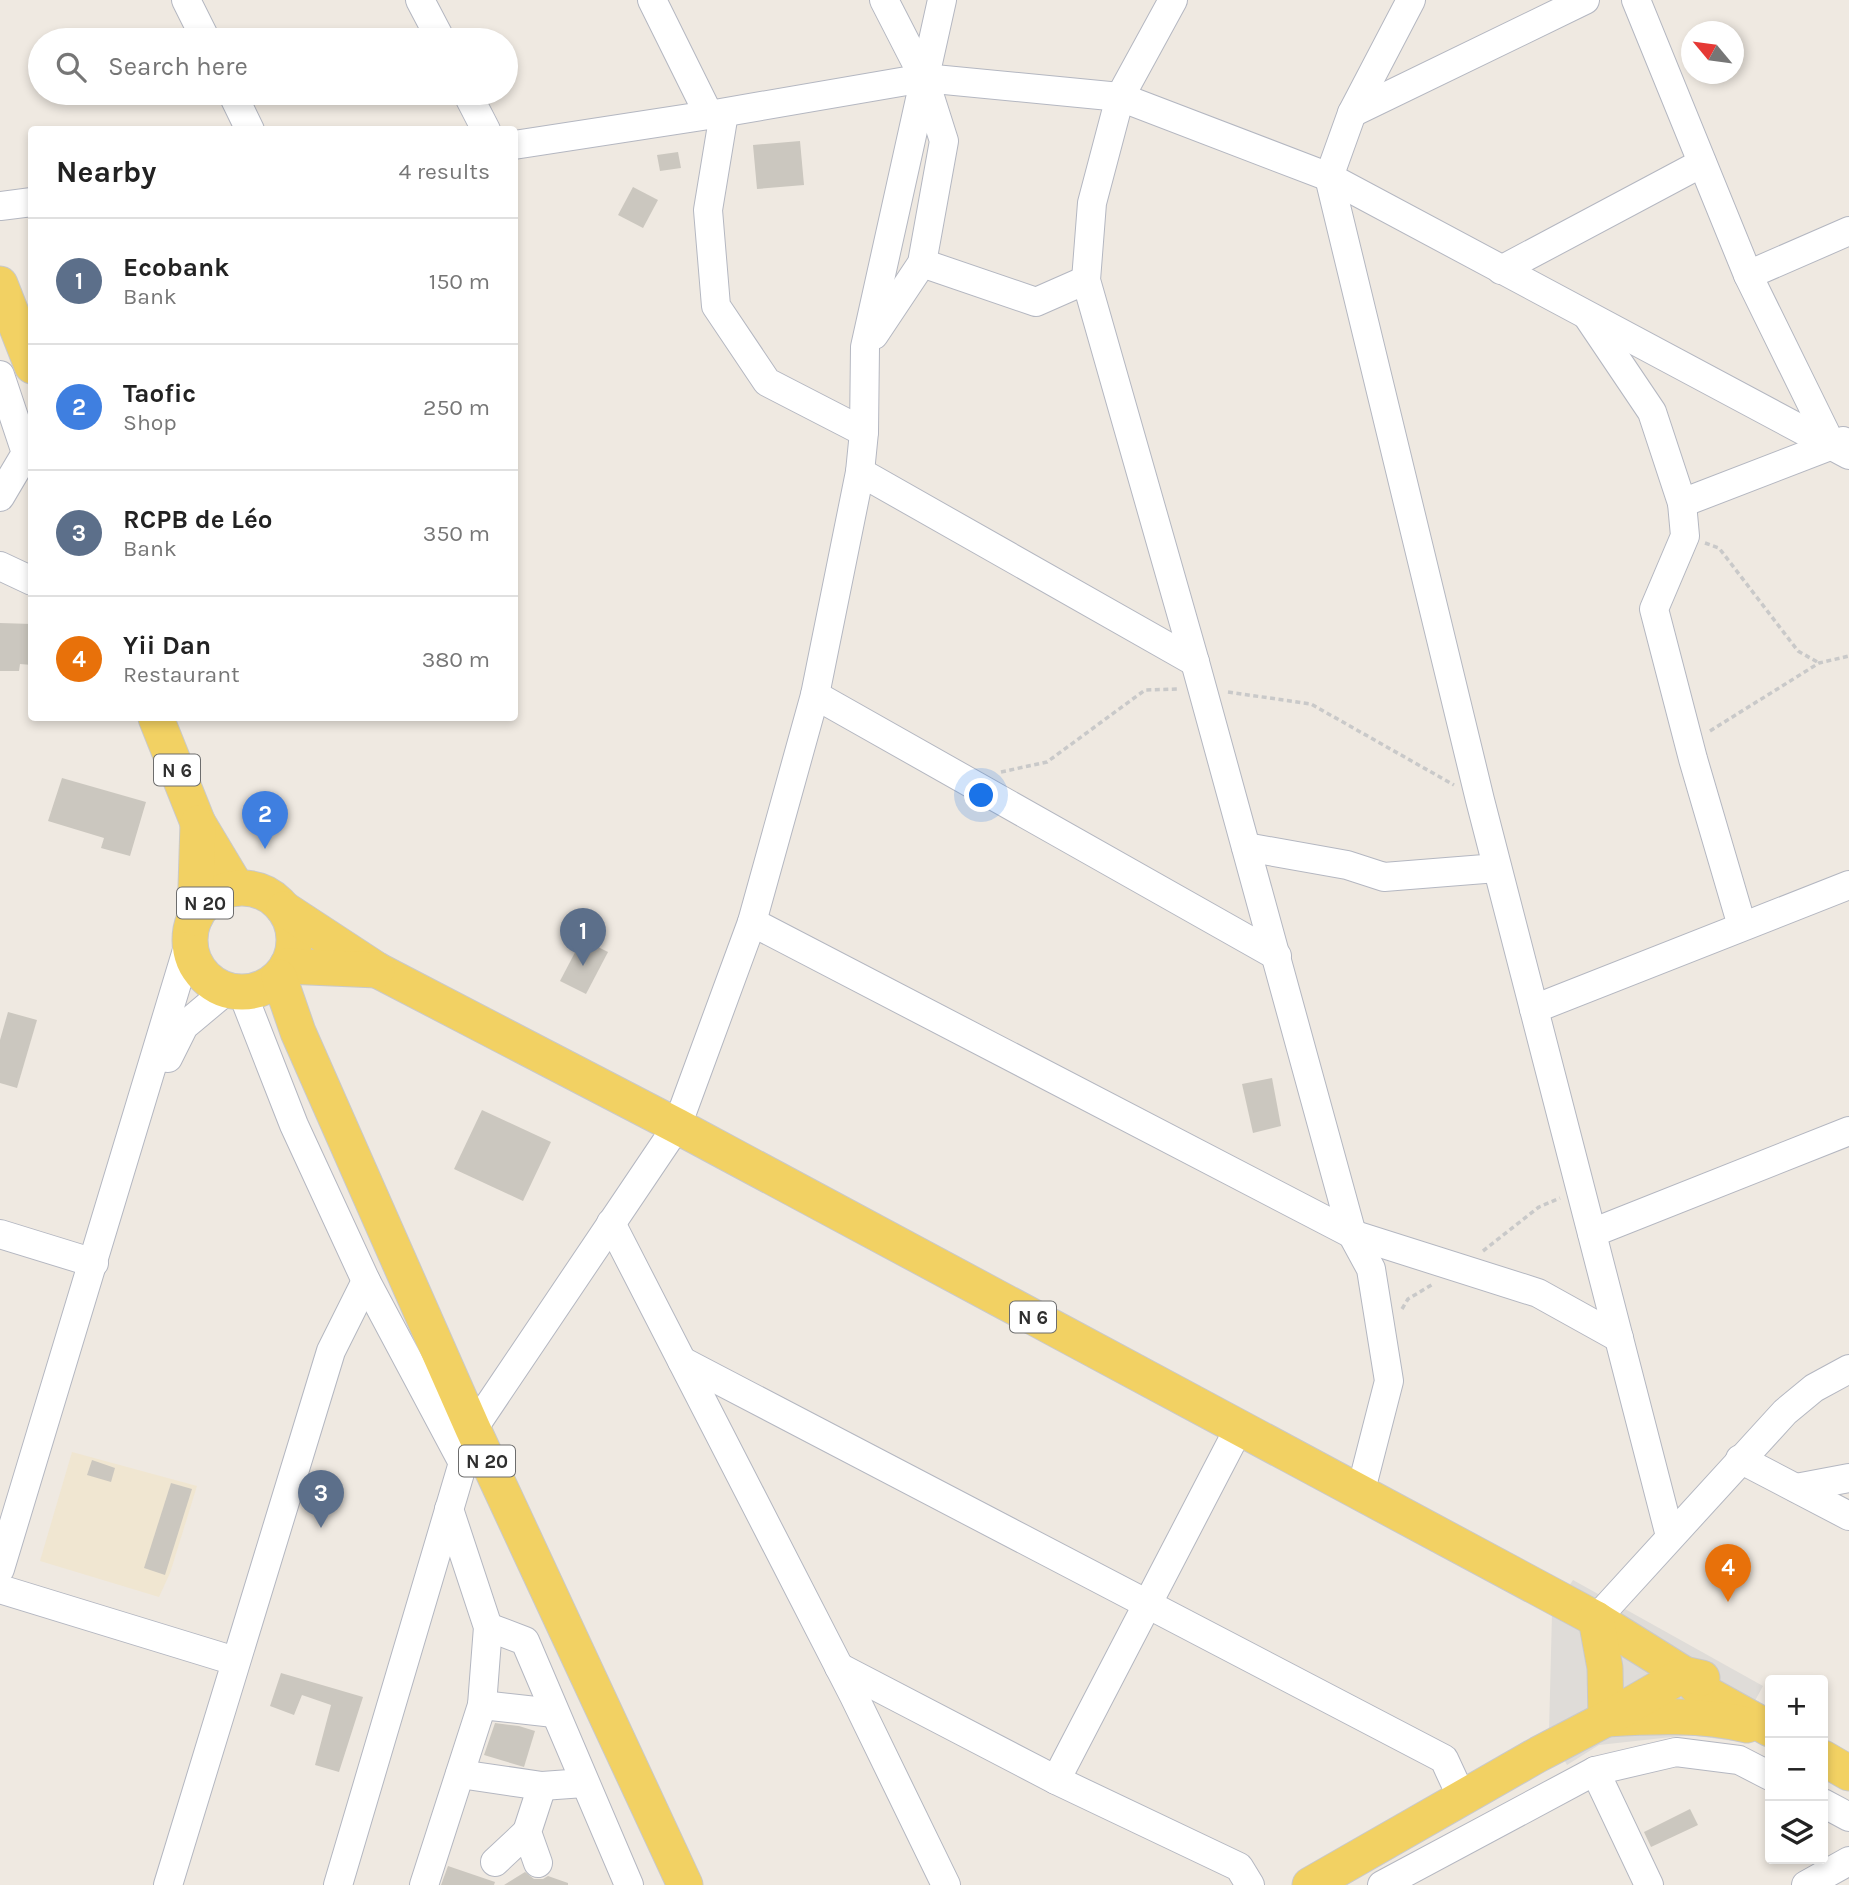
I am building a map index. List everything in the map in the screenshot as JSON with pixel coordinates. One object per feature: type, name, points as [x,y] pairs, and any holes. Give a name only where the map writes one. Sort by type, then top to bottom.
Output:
[{"type":"main road","points":[[0,284],[28,356]]},
{"type":"main road","name":"N 6","points":[[157,721],[198,823],[237,888]]},
{"type":"main road","name":"N 6","points":[[192,930],[198,823]]},
{"type":"main road","name":"N 20","points":[[298,1032],[235,991],[214,984],[201,973],[193,958],[192,930],[205,904],[220,893],[237,888],[255,889],[271,896],[284,909],[291,922],[293,952],[283,971],[298,1032],[473,1429],[685,1885]]},
{"type":"main road","name":"N 6","points":[[284,909],[377,970],[677,1126],[1596,1619],[1684,1674],[1700,1690],[1765,1728]]},
{"type":"main road","name":"N 6","points":[[283,971],[377,970]]},
{"type":"main road","points":[[235,991],[262,988],[283,971]]},
{"type":"main road","points":[[1596,1619],[1605,1668],[1606,1719]]},
{"type":"main road","points":[[1310,1885],[1684,1674]]},
{"type":"main road","name":"N 6","points":[[1684,1674],[1707,1679],[1765,1710]]},
{"type":"main road","points":[[1606,1719],[1713,1719],[1765,1730]]},
{"type":"main road","points":[[1828,1744],[1849,1755]]},
{"type":"main road","points":[[1828,1761],[1849,1773]]},
{"type":"street","points":[[186,0],[200,28]]},
{"type":"street","points":[[420,0],[435,28]]},
{"type":"street","points":[[652,0],[716,114],[708,210],[716,306],[767,382],[864,432]]},
{"type":"street","points":[[865,347],[922,263],[944,141],[924,78],[884,0]]},
{"type":"street","points":[[338,1885],[473,1429],[677,1126],[751,922],[816,695],[860,472],[864,432],[865,347],[942,0]]},
{"type":"street","points":[[1173,0],[1120,97],[1092,203],[1086,280],[1277,956],[1352,1234],[1371,1269],[1389,1381],[1360,1494]]},
{"type":"street","points":[[1411,0],[1352,113],[1329,177],[1497,868],[1670,1536]]},
{"type":"street","points":[[1352,113],[1584,0]]},
{"type":"street","points":[[1636,0],[1748,275],[1843,446]]},
{"type":"street","points":[[518,144],[924,78],[1120,97],[1329,177],[1586,315],[1843,446]]},
{"type":"street","points":[[238,105],[248,126]]},
{"type":"street","points":[[473,105],[484,126]]},
{"type":"street","points":[[1501,270],[1702,163]]},
{"type":"street","points":[[0,206],[28,202]]},
{"type":"street","points":[[1748,275],[1849,231]]},
{"type":"street","points":[[922,263],[1036,302],[1086,280]]},
{"type":"street","points":[[1586,315],[1652,412],[1682,503],[1685,536],[1654,609],[1693,759],[1742,926]]},
{"type":"street","points":[[0,375],[19,455],[0,497]]},
{"type":"street","points":[[1682,503],[1843,446]]},
{"type":"street","points":[[860,472],[1195,662]]},
{"type":"street","points":[[0,566],[28,579]]},
{"type":"street","points":[[816,695],[1277,956]]},
{"type":"street","points":[[1246,847],[1347,865],[1384,877],[1497,868]]},
{"type":"street","points":[[1534,1009],[1849,885]]},
{"type":"street","points":[[751,922],[1352,1234],[1538,1293],[1619,1338]]},
{"type":"street","points":[[0,1569],[192,930]]},
{"type":"street","points":[[136,1120],[184,1026],[235,991],[366,1281],[463,1463]]},
{"type":"street","points":[[294,1125],[332,1104]]},
{"type":"street","points":[[1592,1233],[1849,1131]]},
{"type":"street","points":[[611,1223],[839,1667],[946,1885]]},
{"type":"street","points":[[0,1234],[94,1263]]},
{"type":"street","points":[[168,1885],[331,1351],[366,1281]]},
{"type":"street","points":[[682,1361],[1444,1759],[1462,1798]]},
{"type":"street","points":[[1596,1619],[1785,1412],[1814,1388],[1849,1369]]},
{"type":"street","points":[[1055,1780],[1239,1428]]},
{"type":"street","points":[[1740,1459],[1849,1516]]},
{"type":"street","points":[[1797,1489],[1849,1478]]},
{"type":"street","points":[[424,1885],[482,1705],[488,1627],[449,1509]]},
{"type":"street","points":[[0,1588],[235,1661]]},
{"type":"street","points":[[488,1627],[525,1641],[629,1885]]},
{"type":"street","points":[[839,1667],[1055,1780],[1239,1867],[1250,1885]]},
{"type":"street","points":[[482,1705],[554,1713]]},
{"type":"street","points":[[1382,1885],[1595,1771],[1676,1752],[1739,1760],[1765,1773]]},
{"type":"street","points":[[1595,1771],[1649,1885]]},
{"type":"street","points":[[460,1774],[542,1786],[584,1783]]},
{"type":"street","points":[[495,1862],[527,1832],[542,1786]]},
{"type":"street","points":[[1828,1806],[1849,1817]]},
{"type":"street","points":[[527,1832],[538,1863]]},
{"type":"street","points":[[1806,1885],[1849,1861]]},
{"type":"path","points":[[1685,536],[1719,548],[1798,651],[1819,663]]},
{"type":"path","points":[[1693,759],[1703,735],[1819,663],[1849,656]]},
{"type":"shaded area","points":[[72,1452],[197,1486],[170,1573],[159,1597],[40,1561]]},
{"type":"shaded area","points":[[1573,1580],[1763,1686],[1733,1741],[1690,1735],[1599,1745],[1567,1765],[1549,1732],[1552,1613]]},
{"type":"building","points":[[800,141],[804,185],[757,189],[753,145]]},
{"type":"building","points":[[678,152],[681,168],[660,171],[657,155]]},
{"type":"building","points":[[633,187],[658,200],[643,228],[618,215]]},
{"type":"building","points":[[0,623],[28,624],[28,665],[20,664],[19,671],[0,671]]},
{"type":"building","points":[[62,778],[146,802],[130,856],[101,848],[104,838],[48,821]]},
{"type":"building","points":[[582,939],[608,952],[586,994],[560,981]]},
{"type":"building","points":[[8,1012],[37,1020],[17,1088],[0,1083],[0,1040]]},
{"type":"building","points":[[1272,1078],[1281,1126],[1253,1133],[1242,1084]]},
{"type":"building","points":[[482,1110],[551,1142],[523,1201],[454,1169]]},
{"type":"building","points":[[92,1460],[115,1468],[111,1482],[87,1475]]},
{"type":"building","points":[[171,1483],[192,1489],[165,1575],[144,1568]]},
{"type":"building","points":[[281,1673],[363,1697],[339,1772],[315,1765],[331,1705],[302,1695],[294,1715],[270,1706]]},
{"type":"building","points":[[495,1723],[535,1731],[524,1767],[484,1755]]},
{"type":"building","points":[[1690,1809],[1698,1825],[1651,1847],[1644,1832]]},
{"type":"building","points":[[448,1866],[495,1882],[494,1885],[441,1885]]},
{"type":"building","points":[[525,1872],[534,1879],[548,1876],[568,1885],[504,1885]]},
{"type":"place","name":"Taofic","points":[[265,849]]},
{"type":"place","name":"Ecobank","points":[[583,966]]},
{"type":"place","name":"RCPB de Léo","points":[[321,1528]]},
{"type":"place","name":"Yii Dan","points":[[1728,1602]]}]
